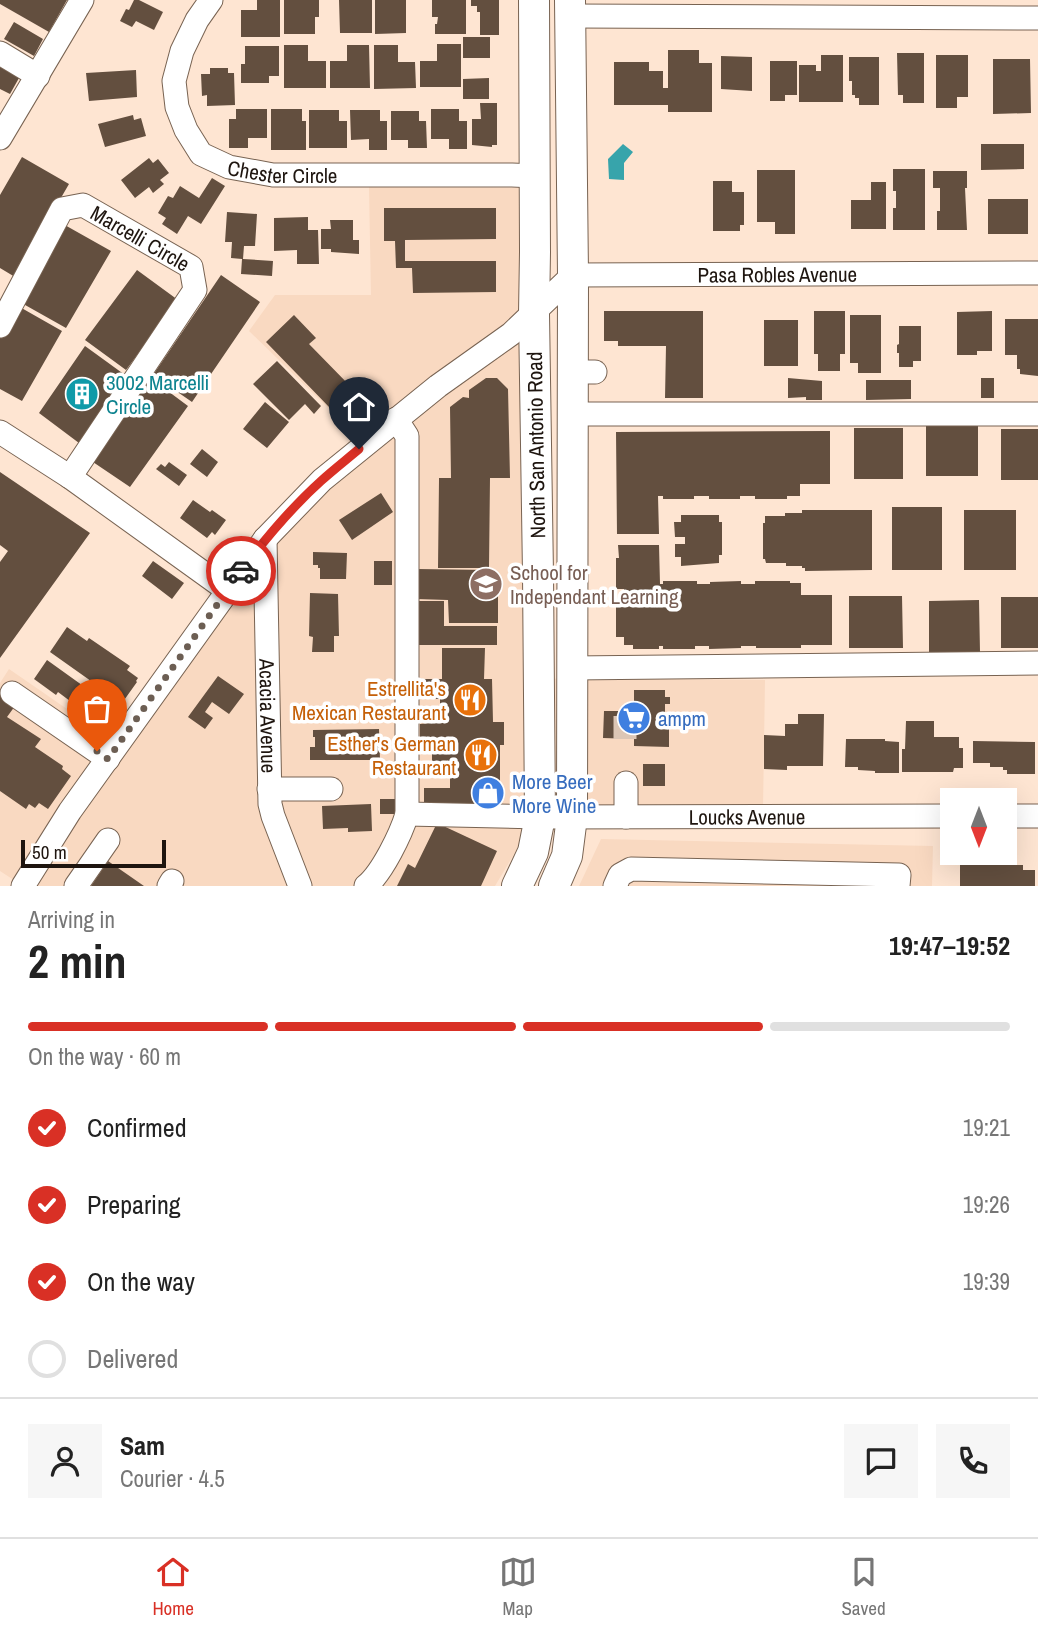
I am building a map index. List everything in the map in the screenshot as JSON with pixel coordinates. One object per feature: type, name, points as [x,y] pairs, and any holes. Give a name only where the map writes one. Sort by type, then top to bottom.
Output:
[{"type":"main road","name":"North San Antonio Road","points":[[517,886],[533,852],[540,817],[534,314],[534,0]]},
{"type":"main road","name":"North San Antonio Road","points":[[554,886],[567,856],[572,817],[572,414],[584,372],[573,275],[570,8]]},
{"type":"street","points":[[0,138],[82,0]]},
{"type":"street","name":"Chester Circle","points":[[211,0],[197,20],[182,51],[174,81],[177,107],[186,130],[201,154],[229,167],[273,175],[535,176]]},
{"type":"street","points":[[570,8],[1038,18]]},
{"type":"street","points":[[0,53],[38,76]]},
{"type":"street","name":"Marcelli Circle","points":[[0,326],[62,209],[83,205],[191,267],[195,290],[69,477]]},
{"type":"street","name":"Pasa Robles Avenue","points":[[573,275],[1038,273]]},
{"type":"street","points":[[23,886],[70,811],[265,539],[322,480],[396,419],[511,334],[573,275]]},
{"type":"street","points":[[572,414],[1038,414]]},
{"type":"street","points":[[366,886],[384,863],[407,814],[408,436],[396,419]]},
{"type":"street","points":[[0,432],[69,477],[227,590]]},
{"type":"street","name":"Acacia Avenue","points":[[265,539],[270,804],[300,886]]},
{"type":"street","points":[[572,668],[1038,663]]},
{"type":"street","points":[[12,693],[108,759]]},
{"type":"street","points":[[626,783],[626,817]]},
{"type":"street","points":[[269,789],[331,789]]},
{"type":"street","name":"Loucks Avenue","points":[[407,814],[540,817],[940,816]]},
{"type":"street","points":[[1017,816],[1038,816]]},
{"type":"street","points":[[76,886],[108,840]]},
{"type":"street","points":[[615,886],[620,875],[631,869],[889,874],[899,875],[898,886]]},
{"type":"shaded area","points":[[369,187],[527,188],[527,679],[765,680],[763,808],[561,808],[528,831],[495,886],[23,886],[0,871],[0,683],[9,669],[115,742],[361,440],[249,331],[275,295],[371,295]]},
{"type":"shaded area","points":[[601,839],[933,846],[932,886],[579,886]]},
{"type":"water","points":[[623,144],[633,152],[624,163],[624,180],[609,179],[608,159]]},
{"type":"building","points":[[0,0],[67,0],[49,32],[0,4]]},
{"type":"building","points":[[134,0],[163,12],[154,30],[136,21],[132,27],[120,21]]},
{"type":"building","points":[[257,0],[280,0],[280,37],[241,37],[241,10],[257,10]]},
{"type":"building","points":[[284,0],[319,0],[315,34],[284,34]]},
{"type":"building","points":[[339,0],[372,0],[372,33],[340,33]]},
{"type":"building","points":[[375,0],[406,0],[406,33],[375,34]]},
{"type":"building","points":[[432,0],[466,0],[466,34],[435,34],[438,17],[432,17]]},
{"type":"building","points":[[471,0],[499,0],[499,35],[480,35],[480,12],[477,12],[477,6],[471,6]]},
{"type":"building","points":[[14,22],[43,39],[34,56],[4,39]]},
{"type":"building","points":[[463,37],[490,37],[490,58],[463,58]]},
{"type":"building","points":[[437,44],[461,44],[461,87],[420,87],[420,61],[437,61]]},
{"type":"building","points":[[284,45],[308,45],[308,61],[326,61],[326,88],[284,88]]},
{"type":"building","points":[[347,45],[369,45],[370,88],[330,88],[330,61],[347,61]]},
{"type":"building","points":[[374,45],[398,45],[398,62],[415,62],[416,88],[374,89]]},
{"type":"building","points":[[245,46],[279,46],[279,76],[269,76],[269,83],[241,83]]},
{"type":"building","points":[[668,50],[699,50],[699,63],[712,63],[712,112],[668,112],[668,105],[614,105],[614,62],[649,62],[649,71],[663,71],[663,88],[668,88]]},
{"type":"building","points":[[897,53],[924,53],[924,103],[903,103],[903,95],[898,95]]},
{"type":"building","points":[[821,55],[843,55],[843,102],[799,102],[799,65],[816,65],[816,71],[821,71]]},
{"type":"building","points":[[936,55],[968,55],[968,97],[957,97],[957,108],[936,108]]},
{"type":"building","points":[[721,56],[752,57],[752,91],[721,89]]},
{"type":"building","points":[[849,57],[879,57],[879,105],[859,105],[859,98],[852,95]]},
{"type":"building","points":[[993,59],[1030,59],[1031,113],[993,114]]},
{"type":"building","points":[[770,61],[797,61],[797,95],[785,95],[785,101],[770,101]]},
{"type":"building","points":[[0,67],[19,78],[10,94],[0,89]]},
{"type":"building","points":[[210,68],[228,68],[228,73],[234,73],[235,105],[207,106],[207,95],[202,96],[201,74],[210,74]]},
{"type":"building","points":[[136,70],[137,97],[89,101],[86,73]]},
{"type":"building","points":[[489,78],[489,99],[463,99],[463,79]]},
{"type":"building","points":[[480,103],[497,103],[497,145],[492,147],[472,145],[472,119],[481,119]]},
{"type":"building","points":[[236,109],[267,109],[267,138],[248,138],[248,148],[229,148],[229,119],[236,119]]},
{"type":"building","points":[[271,109],[302,109],[302,121],[306,121],[306,150],[271,150]]},
{"type":"building","points":[[431,109],[459,109],[459,121],[467,121],[467,149],[449,149],[449,139],[431,139]]},
{"type":"building","points":[[309,110],[339,110],[339,121],[347,121],[347,148],[309,148]]},
{"type":"building","points":[[350,110],[380,110],[380,121],[387,121],[387,150],[369,150],[369,139],[351,140]]},
{"type":"building","points":[[391,111],[419,111],[419,121],[426,121],[427,148],[408,148],[408,140],[391,140]]},
{"type":"building","points":[[133,115],[134,120],[141,118],[146,136],[105,147],[98,124]]},
{"type":"building","points":[[981,144],[1024,144],[1024,169],[981,170]]},
{"type":"building","points":[[22,157],[69,184],[15,277],[0,268],[0,195]]},
{"type":"building","points":[[149,158],[153,163],[158,159],[169,173],[160,180],[164,184],[153,193],[149,187],[135,198],[121,180]]},
{"type":"building","points":[[893,169],[925,169],[925,230],[893,230],[896,191],[893,191]]},
{"type":"building","points":[[757,170],[795,170],[795,234],[775,234],[775,222],[757,222]]},
{"type":"building","points":[[933,171],[967,171],[967,230],[937,230],[940,188],[933,188]]},
{"type":"building","points":[[212,178],[225,186],[201,224],[188,216],[177,234],[162,224],[166,218],[158,213],[168,196],[173,198],[180,186],[199,198]]},
{"type":"building","points":[[713,181],[732,181],[732,192],[744,192],[744,225],[740,225],[740,231],[713,231]]},
{"type":"building","points":[[871,182],[886,182],[886,229],[851,229],[851,200],[871,200]]},
{"type":"building","points":[[988,199],[1028,199],[1028,234],[988,234]]},
{"type":"building","points":[[384,208],[496,208],[496,239],[405,240],[405,261],[496,261],[496,292],[413,293],[412,268],[396,268],[395,241],[384,241]]},
{"type":"building","points":[[227,212],[257,214],[255,246],[244,246],[243,259],[273,261],[272,276],[241,274],[242,259],[231,258],[232,242],[225,242]]},
{"type":"building","points":[[308,217],[308,230],[318,230],[319,264],[297,264],[297,250],[274,251],[274,218]]},
{"type":"building","points":[[330,220],[353,220],[353,240],[359,240],[359,254],[321,249],[321,229],[331,229]]},
{"type":"building","points":[[63,224],[111,251],[66,328],[18,301]]},
{"type":"building","points":[[137,270],[178,300],[126,370],[85,340]]},
{"type":"building","points":[[221,275],[260,302],[192,402],[153,375]]},
{"type":"building","points":[[18,306],[62,331],[22,401],[0,389],[0,338]]},
{"type":"building","points":[[604,311],[703,311],[703,398],[665,398],[666,346],[618,346],[618,341],[604,341]]},
{"type":"building","points":[[814,311],[845,311],[845,354],[840,354],[840,371],[818,371],[818,354],[814,354]]},
{"type":"building","points":[[992,311],[992,351],[977,351],[977,355],[957,355],[957,312]]},
{"type":"building","points":[[294,315],[316,338],[309,344],[352,388],[330,408],[266,342]]},
{"type":"building","points":[[850,315],[881,315],[881,373],[858,373],[858,363],[850,363]]},
{"type":"building","points":[[1005,319],[1038,319],[1038,376],[1020,374],[1020,369],[1017,369],[1017,355],[1005,355]]},
{"type":"building","points":[[764,320],[798,320],[798,366],[764,366]]},
{"type":"building","points":[[899,326],[921,326],[921,361],[913,361],[913,367],[899,367]]},
{"type":"building","name":"3002 Marcelli Circle","points":[[85,346],[125,375],[79,443],[39,413]]},
{"type":"building","points":[[277,361],[321,406],[314,414],[305,404],[289,420],[253,384]]},
{"type":"building","points":[[149,377],[188,406],[130,487],[90,460]]},
{"type":"building","points":[[486,378],[497,378],[508,389],[510,478],[490,478],[489,568],[438,568],[439,478],[451,478],[450,407],[463,397],[469,398],[469,390]]},
{"type":"building","points":[[788,378],[822,381],[822,400],[788,398]]},
{"type":"building","points":[[981,378],[994,378],[994,398],[981,398]]},
{"type":"building","points":[[866,380],[911,380],[911,399],[866,400]]},
{"type":"building","points":[[265,402],[289,422],[267,448],[243,429]]},
{"type":"building","points":[[926,426],[978,426],[978,476],[926,476]]},
{"type":"building","points":[[854,428],[903,428],[903,479],[854,479]]},
{"type":"building","points":[[1001,429],[1038,429],[1038,480],[1001,480]]},
{"type":"building","points":[[830,431],[830,484],[800,484],[800,496],[787,496],[787,499],[740,496],[740,499],[709,499],[709,496],[694,496],[694,499],[663,499],[663,496],[658,496],[659,534],[617,534],[616,432]]},
{"type":"building","points":[[202,449],[218,462],[207,477],[190,464]]},
{"type":"building","points":[[169,462],[187,475],[179,486],[156,469],[161,464],[165,467]]},
{"type":"building","points":[[0,472],[90,533],[0,658],[0,562],[8,551],[0,545]]},
{"type":"building","points":[[381,493],[393,512],[352,540],[339,520]]},
{"type":"building","points":[[193,500],[226,520],[215,535],[212,532],[207,538],[180,518]]},
{"type":"building","points":[[892,507],[942,507],[942,570],[892,570]]},
{"type":"building","points":[[802,510],[872,510],[872,570],[805,571],[802,566],[766,563],[763,559],[765,516],[785,516],[785,513],[802,513]]},
{"type":"building","points":[[964,510],[1016,510],[1016,570],[964,570]]},
{"type":"building","points":[[681,515],[719,515],[719,522],[722,522],[722,555],[719,555],[719,563],[681,566],[681,557],[675,557],[675,544],[685,544],[685,537],[675,537],[674,522],[681,522]]},
{"type":"building","points":[[618,545],[659,545],[660,584],[663,584],[663,581],[697,581],[697,584],[710,584],[741,581],[741,584],[755,584],[755,581],[790,581],[801,583],[801,595],[832,595],[832,645],[709,649],[709,646],[663,649],[663,646],[659,646],[659,649],[633,649],[633,645],[624,645],[624,637],[616,637],[616,605],[624,605],[624,589],[616,589]]},
{"type":"building","points":[[313,552],[347,553],[346,579],[320,579],[320,568],[313,565]]},
{"type":"building","points":[[153,561],[184,583],[172,599],[142,576]]},
{"type":"building","points":[[374,561],[392,561],[392,585],[374,585]]},
{"type":"building","points":[[417,569],[488,570],[488,577],[498,577],[498,623],[449,623],[448,600],[416,599]]},
{"type":"building","points":[[310,593],[338,594],[339,636],[334,636],[334,652],[312,652],[313,637],[309,636]]},
{"type":"building","points":[[849,596],[902,596],[903,648],[849,648]]},
{"type":"building","points":[[1001,597],[1038,597],[1038,648],[1001,648]]},
{"type":"building","points":[[979,600],[980,652],[929,652],[929,601]]},
{"type":"building","points":[[417,601],[444,601],[444,626],[497,626],[497,645],[416,645]]},
{"type":"building","points":[[67,627],[87,641],[89,638],[130,666],[127,670],[138,678],[122,703],[50,652]]},
{"type":"building","points":[[442,648],[485,648],[484,679],[492,679],[493,722],[504,722],[504,745],[500,745],[500,804],[424,805],[424,788],[450,788],[450,767],[432,767],[432,749],[438,749],[438,745],[420,743],[420,724],[440,722],[440,699],[429,699],[424,697],[424,692],[415,692],[415,679],[442,679]]},
{"type":"building","points":[[47,660],[93,693],[88,699],[96,705],[87,717],[58,692],[56,695],[34,679]]},
{"type":"building","points":[[218,676],[244,694],[229,714],[212,702],[205,712],[213,718],[205,729],[188,717]]},
{"type":"building","name":"ampm","points":[[634,690],[665,690],[665,697],[670,697],[670,704],[665,704],[669,747],[634,746],[634,739],[603,738],[604,711],[634,711]]},
{"type":"building","points":[[0,696],[15,706],[7,717],[41,739],[35,747],[63,766],[62,769],[71,776],[48,809],[39,803],[35,808],[29,804],[26,809],[0,791]]},
{"type":"building","points":[[798,714],[824,714],[823,766],[787,766],[787,770],[764,769],[764,735],[785,736],[785,724],[798,724]]},
{"type":"building","points":[[906,721],[934,721],[934,737],[959,737],[959,748],[963,748],[963,768],[954,768],[953,772],[902,772]]},
{"type":"building","points":[[379,729],[380,760],[310,760],[310,747],[315,747],[313,730]]},
{"type":"building","points":[[846,739],[885,739],[899,742],[899,773],[875,773],[858,770],[858,767],[845,767]]},
{"type":"building","points":[[973,741],[1035,742],[1035,774],[1007,774],[1003,767],[990,767],[990,763],[973,763]]},
{"type":"building","points":[[643,764],[665,764],[665,786],[643,786]]},
{"type":"building","points":[[380,799],[396,799],[396,814],[380,814]]},
{"type":"building","points":[[371,804],[372,831],[323,829],[322,806]]},
{"type":"building","points":[[437,823],[497,851],[481,886],[397,886],[408,864],[415,868]]},
{"type":"building","points":[[108,861],[144,886],[91,886]]},
{"type":"building","points":[[960,865],[1023,865],[1023,870],[1035,870],[1035,886],[960,886]]},
{"type":"tunnel","points":[[625,710],[625,739]]},
{"type":"way so far","points":[[97,751],[108,759],[241,571]]},
{"type":"place","name":"3002 Marcelli Circle","points":[[82,394]]},
{"type":"place","name":"School for Independant Learning","points":[[486,584]]},
{"type":"place","name":"Estrellita's Mexican Restaurant","points":[[470,700]]},
{"type":"place","name":"ampm","points":[[634,718]]},
{"type":"place","name":"Esther's German Restaurant","points":[[481,755]]},
{"type":"place","name":"More Beer More Wine","points":[[488,793]]},
{"type":"route","points":[[241,571],[265,539],[306,495],[359,449]]}]
